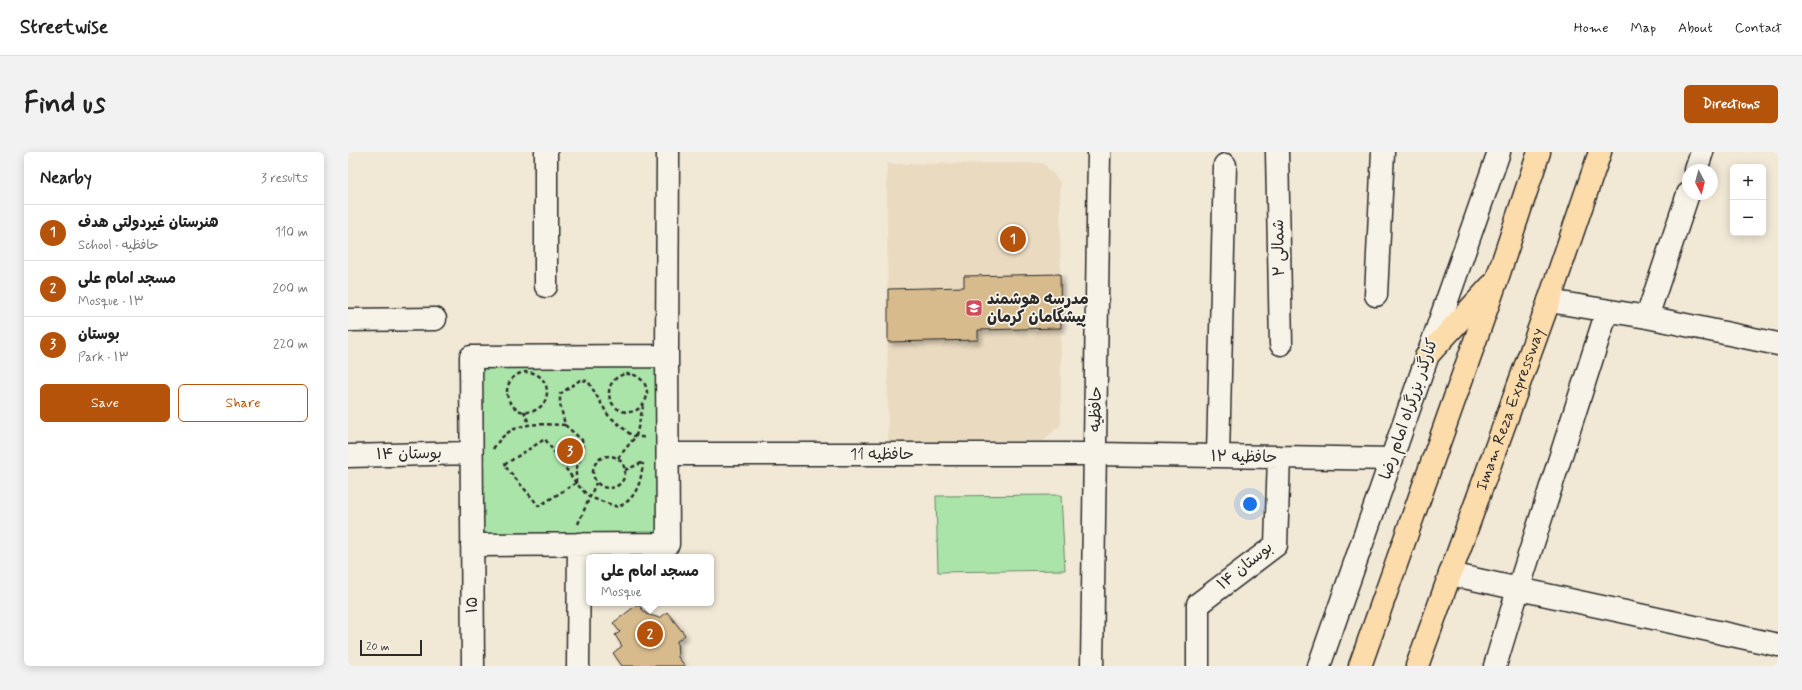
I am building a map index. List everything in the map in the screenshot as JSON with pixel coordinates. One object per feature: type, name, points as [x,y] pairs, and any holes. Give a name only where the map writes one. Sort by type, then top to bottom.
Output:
[{"type":"highway","points":[[1360,666],[1497,279],[1539,152]]},
{"type":"highway","name":"Imam Reza Expressway","points":[[1417,666],[1549,301],[1600,152]]},
{"type":"highway","points":[[1426,357],[1497,279]]},
{"type":"street","points":[[546,152],[546,286]]},
{"type":"street","points":[[472,545],[668,544],[668,152]]},
{"type":"street","name":"حافظیه","points":[[1092,666],[1099,152]]},
{"type":"street","name":"۲ شمالی","points":[[1277,152],[1282,344]]},
{"type":"street","points":[[1376,295],[1383,152]]},
{"type":"street","name":"کنارگذر بزرگراه امام رضا","points":[[1318,666],[1499,152]]},
{"type":"street","points":[[1698,164],[1702,152]]},
{"type":"street","points":[[1218,456],[1225,165]]},
{"type":"street","points":[[1647,317],[1686,200]]},
{"type":"street","points":[[1549,301],[1647,317],[1778,344]]},
{"type":"street","points":[[1495,666],[1607,311]]},
{"type":"street","points":[[348,320],[435,319]]},
{"type":"street","name":"۱۵","points":[[473,666],[471,357],[667,356]]},
{"type":"street","name":"حافظیه 11","points":[[669,448],[1095,454]]},
{"type":"street","name":"بوستان ۱۴","points":[[348,456],[471,453]]},
{"type":"street","name":"حافظیه ۱۲","points":[[1095,454],[1392,459]]},
{"type":"street","name":"بوستان ۱۴","points":[[1198,666],[1198,604],[1276,545],[1279,457]]},
{"type":"street","points":[[578,666],[579,544]]},
{"type":"street","points":[[1450,574],[1518,590],[1778,645]]},
{"type":"path","points":[[525,372],[535,373],[544,380],[548,389],[546,400],[540,408],[530,412],[524,411],[520,411],[511,404],[507,395],[509,384],[515,376],[525,372]]},
{"type":"path","points":[[618,458],[636,436],[643,406],[648,397],[647,387],[641,378],[632,374],[622,375],[613,381],[609,390],[610,400],[616,408],[625,412],[635,412],[643,406]]},
{"type":"path","points":[[576,483],[576,470],[584,450],[582,440],[565,425],[560,404],[560,394],[580,380],[588,381],[608,415],[631,435],[669,448]]},
{"type":"path","points":[[524,411],[530,424]]},
{"type":"path","points":[[471,453],[491,452],[500,438],[525,424],[565,425]]},
{"type":"path","points":[[576,483],[539,506],[504,465],[545,439],[576,483],[589,496],[618,506],[628,502],[640,482],[643,463]]},
{"type":"path","points":[[609,455],[618,458],[624,465],[625,470],[626,475],[622,483],[613,488],[604,488],[596,483],[592,474],[594,465],[600,458],[609,455]]},
{"type":"path","points":[[625,470],[647,461]]},
{"type":"path","points":[[579,544],[578,526],[589,496],[596,483]]},
{"type":"shaded area","name":"مدرسه هوشمند پیشگامان کرمان","points":[[1043,163],[1060,182],[1061,424],[1043,441],[888,442],[887,164]]},
{"type":"green space","points":[[666,358],[666,542],[473,543],[473,359]]},
{"type":"green space","points":[[1061,495],[1065,570],[938,572],[936,496]]},
{"type":"building","points":[[1060,274],[1061,328],[978,330],[978,340],[888,342],[888,289],[964,287],[964,276]]},
{"type":"building","points":[[635,606],[640,606],[646,614],[660,618],[667,612],[685,635],[677,641],[678,657],[685,666],[622,666],[613,653],[622,646],[615,635],[620,632],[613,623]]},
{"type":"place","name":"هنرستان غیردولتی هدف","points":[[1013,239]]},
{"type":"place","name":"مدرسه هوشمند پیشگامان کرمان","points":[[974,308]]},
{"type":"place","name":"بوستان","points":[[570,451]]},
{"type":"place","name":"مسجد امام علی","points":[[650,634]]}]
